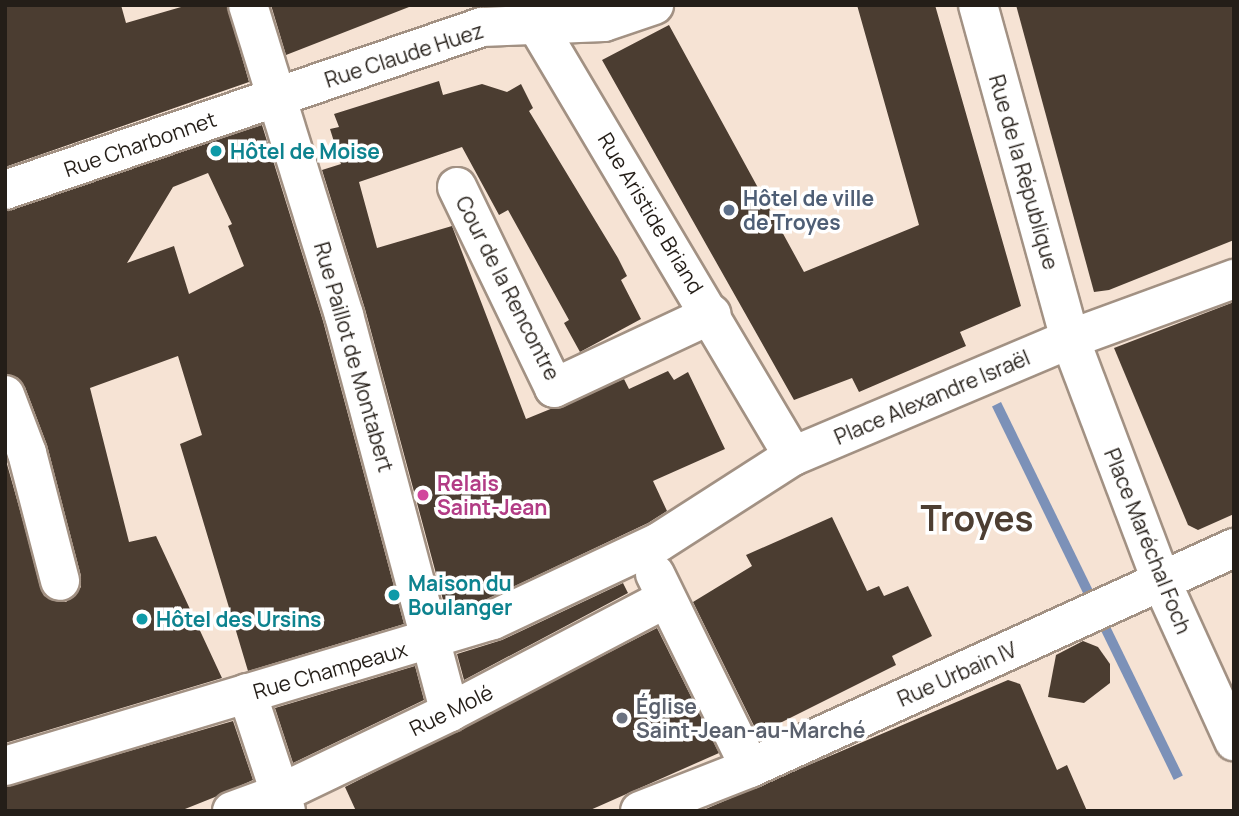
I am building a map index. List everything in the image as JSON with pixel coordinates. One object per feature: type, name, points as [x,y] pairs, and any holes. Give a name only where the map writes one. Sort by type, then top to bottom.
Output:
[{"type":"street","name":"Rue Paillot de Montabert","points":[[248,5],[344,315],[450,712]]},
{"type":"street","name":"Rue Claude Huez","points":[[275,97],[482,27],[548,14],[604,22],[654,5]]},
{"type":"street","name":"Rue de la République","points":[[978,5],[1070,339]]},
{"type":"street","name":"Rue Aristide Briand","points":[[548,14],[793,456]]},
{"type":"street","name":"Rue Charbonnet","points":[[5,190],[275,97]]},
{"type":"street","name":"Cour de la Rencontre","points":[[457,187],[554,388],[712,314]]},
{"type":"street","name":"Place Alexandre Israël","points":[[646,549],[793,456],[1070,339],[1234,279]]},
{"type":"street","name":"Place Maréchal Foch","points":[[1070,339],[1162,583],[1234,741]]},
{"type":"street","points":[[5,396],[27,453],[61,581]]},
{"type":"street","name":"Rue Urbain IV","points":[[640,811],[706,800],[750,768],[1234,548]]},
{"type":"street","name":"Rue Champeaux","points":[[5,766],[247,693],[432,642],[493,620],[646,549]]},
{"type":"street","points":[[646,549],[665,599],[750,768]]},
{"type":"street","name":"Rue Molé","points":[[232,811],[283,802],[665,599]]},
{"type":"street","points":[[247,693],[283,802]]},
{"type":"water","points":[[1001,402],[1094,593],[1085,597],[992,406]]},
{"type":"water","points":[[1107,620],[1183,775],[1174,780],[1098,624]]},
{"type":"building","points":[[5,5],[121,5],[126,23],[188,5],[227,5],[249,82],[5,167]]},
{"type":"building","points":[[271,5],[409,5],[409,7],[286,55]]},
{"type":"building","name":"Hôtel de ville de Troyes","points":[[857,5],[935,5],[1021,306],[960,332],[966,346],[859,392],[852,378],[794,400],[602,60],[669,25],[804,272],[919,225]]},
{"type":"building","points":[[1016,5],[1234,5],[1234,240],[1109,290],[1094,292]]},
{"type":"building","points":[[439,81],[443,95],[482,84],[507,92],[521,84],[533,108],[529,111],[618,258],[627,276],[621,280],[641,319],[580,352],[564,323],[569,320],[508,210],[499,215],[462,147],[359,182],[377,248],[452,226],[526,419],[624,379],[629,389],[668,371],[674,380],[688,372],[725,449],[653,481],[667,511],[648,523],[485,600],[446,611],[365,309],[322,170],[341,164],[330,129],[339,127],[334,114]]},
{"type":"building","points":[[262,125],[323,321],[404,624],[248,671],[180,444],[202,435],[178,356],[90,388],[129,542],[156,536],[222,678],[5,743],[5,457],[44,596],[66,602],[81,587],[81,576],[47,445],[25,387],[18,378],[5,374],[5,211]],"holes":[[[208,173],[232,224],[228,226],[244,266],[189,294],[174,246],[127,263],[173,187]]]},
{"type":"building","points":[[1234,302],[1234,514],[1198,530],[1188,525],[1114,348]]},
{"type":"building","points":[[832,517],[867,591],[879,586],[884,596],[908,586],[932,636],[892,656],[896,665],[758,734],[693,602],[752,566],[746,555]]},
{"type":"building","points":[[623,583],[628,593],[464,680],[457,654],[502,640]]},
{"type":"building","name":"Église Saint-Jean-au-Marché","points":[[657,628],[719,753],[588,811],[356,811],[345,787]]},
{"type":"building","points":[[1083,641],[1098,647],[1110,664],[1110,683],[1084,703],[1048,697],[1056,655]]},
{"type":"building","points":[[415,666],[424,700],[293,763],[275,708]]},
{"type":"building","points":[[1008,680],[1020,684],[1057,770],[1067,765],[1087,811],[701,811]]},
{"type":"building","points":[[233,721],[253,780],[180,811],[5,811],[5,787]]},
{"type":"place","name":"Hôtel de Moise","points":[[216,151]]},
{"type":"place","name":"Hôtel de ville de Troyes","points":[[729,210]]},
{"type":"place","name":"Relais Saint-Jean","points":[[423,495]]},
{"type":"place","name":"Maison du Boulanger","points":[[394,595]]},
{"type":"place","name":"Hôtel des Ursins","points":[[142,619]]},
{"type":"place","name":"Église Saint-Jean-au-Marché","points":[[622,718]]},
{"type":"district","name":"Troyes","points":[[977,518]]}]
